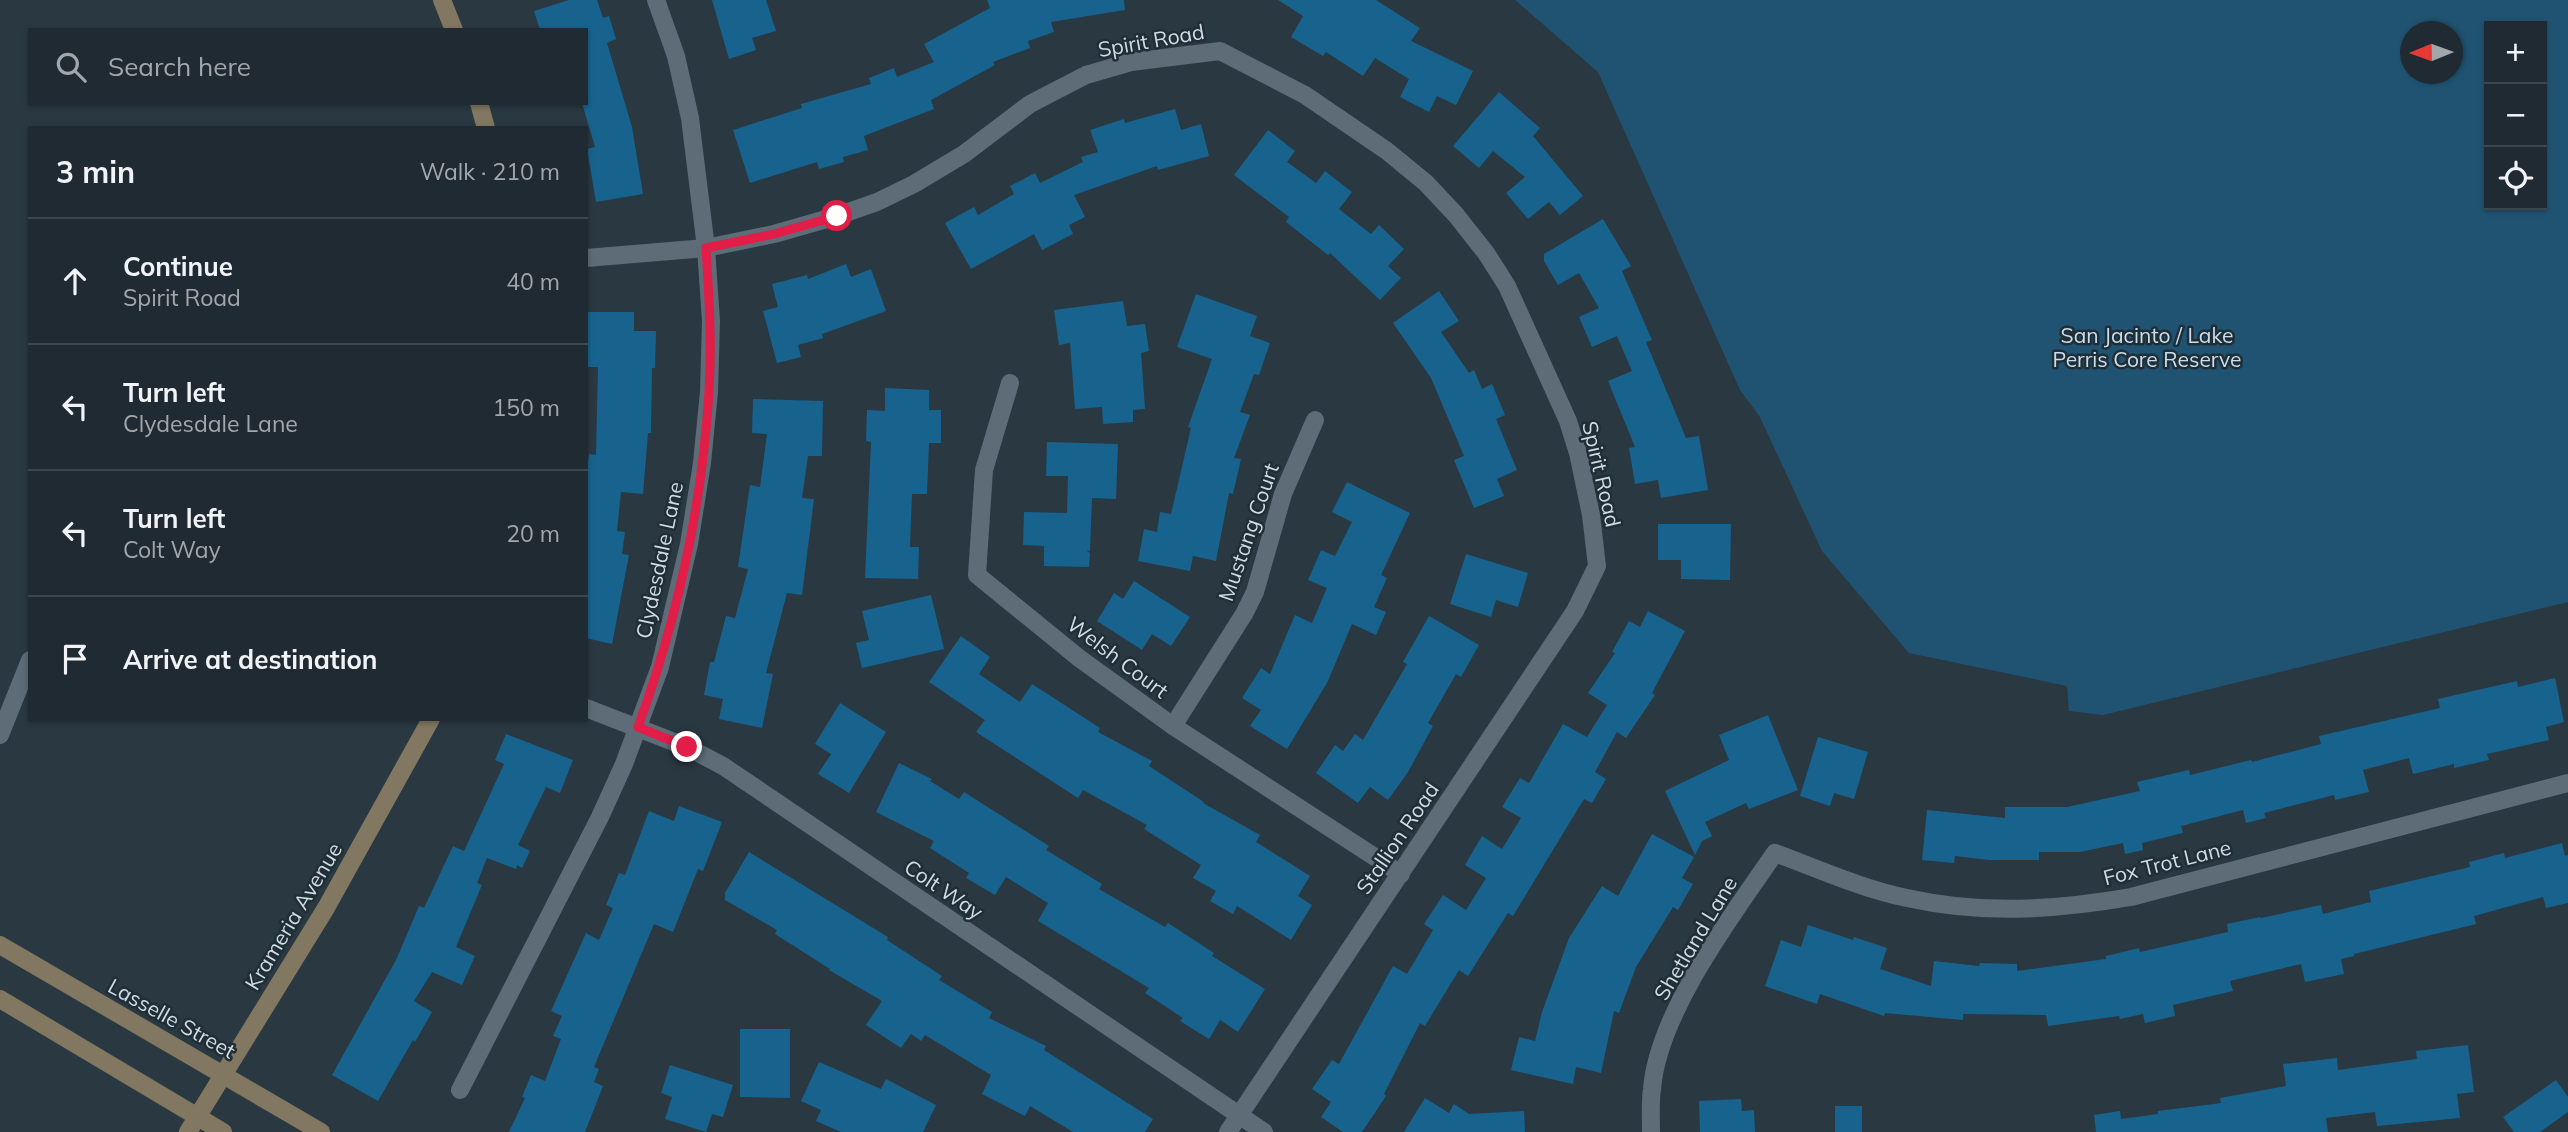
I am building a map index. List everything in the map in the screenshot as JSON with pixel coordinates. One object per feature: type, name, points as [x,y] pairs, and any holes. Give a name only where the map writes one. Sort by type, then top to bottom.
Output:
[{"type":"main road","points":[[442,0],[453,28]]},
{"type":"main road","points":[[480,105],[485,126]]},
{"type":"main road","name":"Krameria Avenue","points":[[193,1125],[326,908],[430,721]]},
{"type":"main road","name":"Lasselle Street","points":[[0,945],[179,1051],[224,1073],[321,1132]]},
{"type":"main road","points":[[0,999],[193,1125],[223,1132]]},
{"type":"street","name":"Clydesdale Lane","points":[[460,1090],[600,817],[624,764],[660,667],[689,544],[702,463],[709,391],[710,333],[706,248],[690,117],[676,56],[656,0]]},
{"type":"street","name":"Spirit Road","points":[[588,258],[706,248],[774,234],[877,202],[964,153],[1030,104],[1086,75],[1131,62],[1220,51],[1305,95],[1387,151],[1426,183],[1457,215],[1486,253],[1507,286],[1568,421],[1578,453],[1591,515],[1597,566]]},
{"type":"street","name":"Welsh Court","points":[[1010,383],[984,470],[977,575],[1079,659],[1173,726],[1401,874]]},
{"type":"street","name":"Mustang Court","points":[[1173,726],[1244,614],[1255,592],[1279,504],[1315,420]]},
{"type":"street","name":"Stallion Road","points":[[1228,1132],[1575,611],[1597,566]]},
{"type":"street","points":[[0,735],[28,665]]},
{"type":"street","name":"Colt Way","points":[[588,709],[687,747],[723,766],[1264,1132]]},
{"type":"street","name":"Fox Trot Lane","points":[[1775,853],[1860,885],[1919,901],[1960,908],[2014,910],[2074,907],[2132,897],[2568,783]]},
{"type":"street","name":"Shetland Lane","points":[[1651,1132],[1652,1087],[1666,1034],[1686,990],[1727,922],[1775,853]]},
{"type":"green space","name":"San Jacinto / Lake Perris Core Reserve","points":[[1515,0],[2568,0],[2568,602],[2103,715],[2069,711],[2067,686],[1909,653],[1822,551],[1760,417],[1740,390],[1598,72]]},
{"type":"building","points":[[569,0],[597,0],[603,18],[609,16],[616,39],[607,43],[632,127],[643,194],[596,202],[588,155],[588,149],[595,147],[583,105],[588,105],[588,28],[539,28],[534,11]]},
{"type":"building","points":[[712,0],[766,0],[776,31],[752,38],[756,50],[729,59]]},
{"type":"building","points":[[987,0],[1124,0],[1125,10],[1051,22],[1054,32],[1028,41],[1030,48],[993,62],[995,65],[931,100],[934,109],[864,136],[868,150],[843,157],[844,162],[819,169],[817,162],[750,183],[733,130],[802,108],[801,104],[871,84],[869,78],[894,68],[897,77],[934,62],[924,44],[990,8]]},
{"type":"building","points":[[1278,0],[1376,0],[1420,28],[1411,41],[1473,71],[1456,105],[1437,96],[1429,112],[1400,97],[1409,79],[1375,58],[1363,76],[1326,52],[1323,56],[1291,37],[1303,16]]},
{"type":"building","points":[[1499,92],[1540,128],[1533,136],[1583,196],[1560,215],[1549,202],[1528,219],[1506,193],[1525,177],[1493,151],[1479,168],[1453,146]]},
{"type":"building","points":[[1175,109],[1181,130],[1201,124],[1209,156],[1158,170],[1157,166],[1074,195],[1085,217],[1069,225],[1073,234],[1042,250],[1034,234],[971,269],[945,223],[974,207],[978,215],[1014,194],[1010,186],[1035,173],[1040,183],[1083,162],[1081,157],[1098,152],[1090,130],[1124,119],[1125,123]]},
{"type":"building","points":[[1268,130],[1295,151],[1287,162],[1316,183],[1325,171],[1352,192],[1339,209],[1371,234],[1379,225],[1404,249],[1388,266],[1401,278],[1380,300],[1330,253],[1328,255],[1286,222],[1289,217],[1234,175]]},
{"type":"building","points":[[1603,219],[1631,266],[1622,271],[1652,340],[1646,342],[1686,438],[1699,436],[1708,490],[1661,498],[1658,480],[1635,484],[1629,448],[1635,447],[1608,381],[1632,371],[1617,336],[1592,347],[1579,317],[1599,308],[1579,273],[1558,285],[1544,261],[1544,254]]},
{"type":"building","points":[[846,264],[851,277],[871,269],[886,311],[822,334],[823,338],[798,345],[801,357],[777,363],[763,311],[778,307],[772,284],[807,275],[808,279]]},
{"type":"building","points":[[1439,291],[1459,321],[1441,332],[1469,373],[1474,370],[1482,389],[1492,384],[1505,415],[1496,419],[1517,470],[1497,479],[1504,496],[1474,508],[1454,460],[1464,456],[1431,378],[1393,323]]},
{"type":"building","points":[[1196,294],[1257,316],[1250,336],[1270,343],[1259,375],[1254,374],[1240,412],[1250,415],[1234,458],[1241,459],[1233,494],[1229,493],[1216,561],[1193,556],[1190,571],[1138,561],[1144,529],[1157,532],[1160,512],[1171,514],[1191,428],[1188,427],[1212,359],[1177,347]]},
{"type":"building","points":[[1123,301],[1127,326],[1145,324],[1149,351],[1141,353],[1145,409],[1133,410],[1133,422],[1103,424],[1102,407],[1075,409],[1070,343],[1059,345],[1054,310]]},
{"type":"building","points":[[588,312],[634,312],[634,331],[656,331],[655,368],[652,368],[651,433],[648,433],[643,494],[621,492],[617,531],[625,532],[622,554],[629,555],[612,644],[588,638],[588,462],[589,454],[596,455],[598,367],[588,367]]},
{"type":"building","points":[[885,388],[929,390],[929,410],[941,410],[941,443],[929,443],[927,494],[912,494],[910,547],[919,547],[918,579],[865,578],[871,442],[866,441],[867,410],[885,411]]},
{"type":"building","points":[[753,399],[823,401],[822,456],[808,456],[802,498],[814,499],[802,595],[787,593],[766,673],[773,674],[762,728],[719,719],[723,699],[704,695],[710,662],[714,662],[726,616],[735,618],[748,569],[738,567],[750,485],[760,487],[767,434],[752,433]]},
{"type":"building","points":[[1047,442],[1118,444],[1116,499],[1092,498],[1090,551],[1086,550],[1090,553],[1089,567],[1044,566],[1044,546],[1023,545],[1024,512],[1067,513],[1068,476],[1046,476]]},
{"type":"building","points":[[1347,482],[1410,513],[1381,575],[1387,578],[1374,607],[1386,612],[1376,635],[1352,624],[1327,683],[1287,749],[1250,726],[1261,710],[1242,698],[1261,668],[1270,674],[1295,615],[1312,623],[1327,588],[1308,580],[1321,550],[1335,556],[1352,522],[1332,512]]},
{"type":"building","points":[[1658,524],[1731,524],[1730,580],[1681,579],[1681,560],[1658,560]]},
{"type":"building","points":[[1466,554],[1528,573],[1518,607],[1496,600],[1491,617],[1450,604]]},
{"type":"building","points":[[1134,581],[1190,617],[1171,646],[1152,634],[1142,650],[1097,621],[1114,593],[1123,599]]},
{"type":"building","points":[[931,595],[944,649],[862,668],[856,643],[869,640],[862,611]]},
{"type":"building","points":[[1648,611],[1685,631],[1652,693],[1655,695],[1626,738],[1617,732],[1595,772],[1606,779],[1592,803],[1584,799],[1513,916],[1508,913],[1468,976],[1459,970],[1425,1026],[1420,1023],[1384,1094],[1386,1096],[1362,1132],[1343,1132],[1321,1117],[1331,1102],[1312,1089],[1332,1060],[1339,1064],[1393,966],[1407,974],[1433,930],[1424,924],[1443,895],[1466,910],[1486,878],[1465,865],[1482,836],[1502,849],[1521,818],[1502,807],[1520,778],[1529,783],[1563,724],[1587,737],[1607,705],[1588,693],[1615,653],[1612,652],[1629,621],[1640,627]]},
{"type":"building","points":[[1429,616],[1479,645],[1461,677],[1456,674],[1428,723],[1433,726],[1408,772],[1388,800],[1370,787],[1358,803],[1316,773],[1335,745],[1343,751],[1355,734],[1363,740],[1407,664],[1403,662]]},
{"type":"building","points":[[961,636],[990,657],[979,674],[992,683],[1020,702],[1032,684],[1100,728],[1098,732],[1152,761],[1149,766],[1203,803],[1260,835],[1256,842],[1310,876],[1298,896],[1312,905],[1291,940],[1237,906],[1233,914],[1210,901],[1216,891],[1193,878],[1201,865],[1144,829],[1147,825],[1083,790],[1078,798],[976,732],[985,720],[929,682]]},
{"type":"building","points":[[2555,678],[2564,722],[2546,727],[2549,740],[2487,754],[2489,760],[2454,768],[2454,764],[2413,774],[2409,758],[2363,770],[2369,792],[2335,800],[2334,795],[2264,813],[2266,818],[2246,823],[2243,810],[2181,826],[2183,833],[2142,843],[2143,850],[2125,854],[2123,843],[2080,852],[2039,852],[2039,860],[1989,860],[1955,856],[1954,863],[1922,860],[1927,810],[2005,818],[2005,807],[2067,807],[2140,791],[2137,782],[2189,770],[2190,775],[2321,744],[2319,736],[2440,708],[2438,699],[2517,681],[2518,687]]},
{"type":"building","points":[[840,703],[886,732],[849,793],[818,774],[831,754],[815,744]]},
{"type":"building","points":[[1768,715],[1798,790],[1749,809],[1746,803],[1705,822],[1712,836],[1702,841],[1695,855],[1665,791],[1729,760],[1719,735]]},
{"type":"building","points":[[506,734],[573,760],[560,793],[546,787],[518,845],[530,851],[522,868],[517,865],[516,869],[487,858],[477,883],[482,885],[456,947],[475,956],[462,985],[432,972],[414,1001],[432,1012],[378,1101],[332,1075],[396,960],[419,906],[424,908],[453,846],[464,851],[504,764],[495,760]]},
{"type":"building","points":[[1818,737],[1868,752],[1854,799],[1834,793],[1830,806],[1800,796]]},
{"type":"building","points":[[899,763],[932,779],[930,781],[959,799],[964,792],[1049,846],[1046,850],[1102,884],[1099,889],[1165,927],[1168,923],[1214,953],[1212,956],[1265,989],[1238,1032],[1220,1020],[1209,1039],[1180,1021],[1183,1018],[1145,993],[1149,988],[1038,921],[1048,903],[1006,877],[995,895],[966,878],[969,873],[930,848],[934,841],[876,812]]},
{"type":"building","points":[[679,806],[722,822],[703,871],[698,869],[673,932],[654,924],[594,1067],[599,1069],[594,1082],[603,1086],[585,1132],[509,1132],[525,1098],[522,1097],[531,1075],[545,1081],[561,1039],[553,1036],[562,1016],[551,1011],[586,933],[599,940],[613,908],[606,905],[619,873],[625,875],[649,811],[674,821]]},
{"type":"building","points":[[1652,834],[1694,857],[1682,878],[1693,884],[1678,910],[1673,907],[1636,967],[1619,1013],[1614,1011],[1601,1073],[1576,1067],[1573,1084],[1511,1070],[1519,1037],[1535,1041],[1542,1012],[1569,938],[1602,886],[1618,896]]},
{"type":"building","points":[[2562,843],[2565,856],[2568,855],[2568,903],[2546,908],[2543,897],[2474,916],[2476,924],[2354,954],[2341,959],[2344,974],[2305,982],[2301,964],[2230,981],[2233,991],[2173,1005],[2175,1016],[2145,1023],[2143,1014],[2048,1026],[2046,1015],[1963,1014],[1963,1020],[1885,1013],[1884,1016],[1820,994],[1817,1004],[1765,986],[1781,940],[1801,947],[1808,925],[1887,948],[1880,969],[1931,986],[1934,961],[1979,966],[1980,963],[2017,964],[2017,971],[2106,959],[2106,956],[2139,948],[2140,952],[2228,932],[2227,924],[2321,905],[2323,914],[2371,902],[2369,891],[2470,867],[2469,862],[2504,853],[2505,858]]},
{"type":"building","points":[[749,852],[888,937],[887,940],[942,976],[939,980],[992,1012],[989,1018],[1046,1046],[1044,1050],[1153,1119],[1145,1132],[1073,1132],[1030,1106],[1025,1116],[982,1094],[991,1075],[925,1035],[921,1041],[911,1034],[901,1048],[866,1025],[882,1001],[775,934],[777,930],[725,900],[725,893]]},
{"type":"building","points":[[740,1029],[790,1029],[790,1098],[740,1097]]},
{"type":"building","points":[[2468,1045],[2474,1092],[2457,1094],[2460,1118],[2377,1126],[2375,1112],[2326,1118],[2328,1132],[2096,1132],[2094,1115],[2120,1111],[2121,1119],[2158,1114],[2158,1111],[2221,1103],[2220,1098],[2286,1086],[2283,1064],[2337,1058],[2338,1070],[2417,1059],[2416,1051]]},
{"type":"building","points":[[819,1062],[881,1089],[886,1079],[936,1105],[923,1132],[841,1132],[816,1121],[821,1110],[801,1101]]},
{"type":"building","points":[[670,1065],[733,1085],[723,1117],[712,1114],[706,1132],[665,1119],[672,1097],[661,1093]]},
{"type":"building","points":[[2556,1080],[2568,1097],[2568,1112],[2540,1132],[2514,1132],[2503,1117]]},
{"type":"building","points":[[1425,1098],[1449,1113],[1454,1104],[1469,1114],[1524,1111],[1525,1132],[1404,1132]]},
{"type":"building","points":[[1741,1099],[1742,1111],[1754,1110],[1755,1132],[1700,1132],[1699,1101]]},
{"type":"building","points":[[1835,1106],[1862,1106],[1862,1132],[1835,1132]]},
{"type":"route","points":[[687,747],[638,727],[660,667],[689,544],[702,463],[709,391],[710,321],[706,248],[774,234],[837,216]]}]
